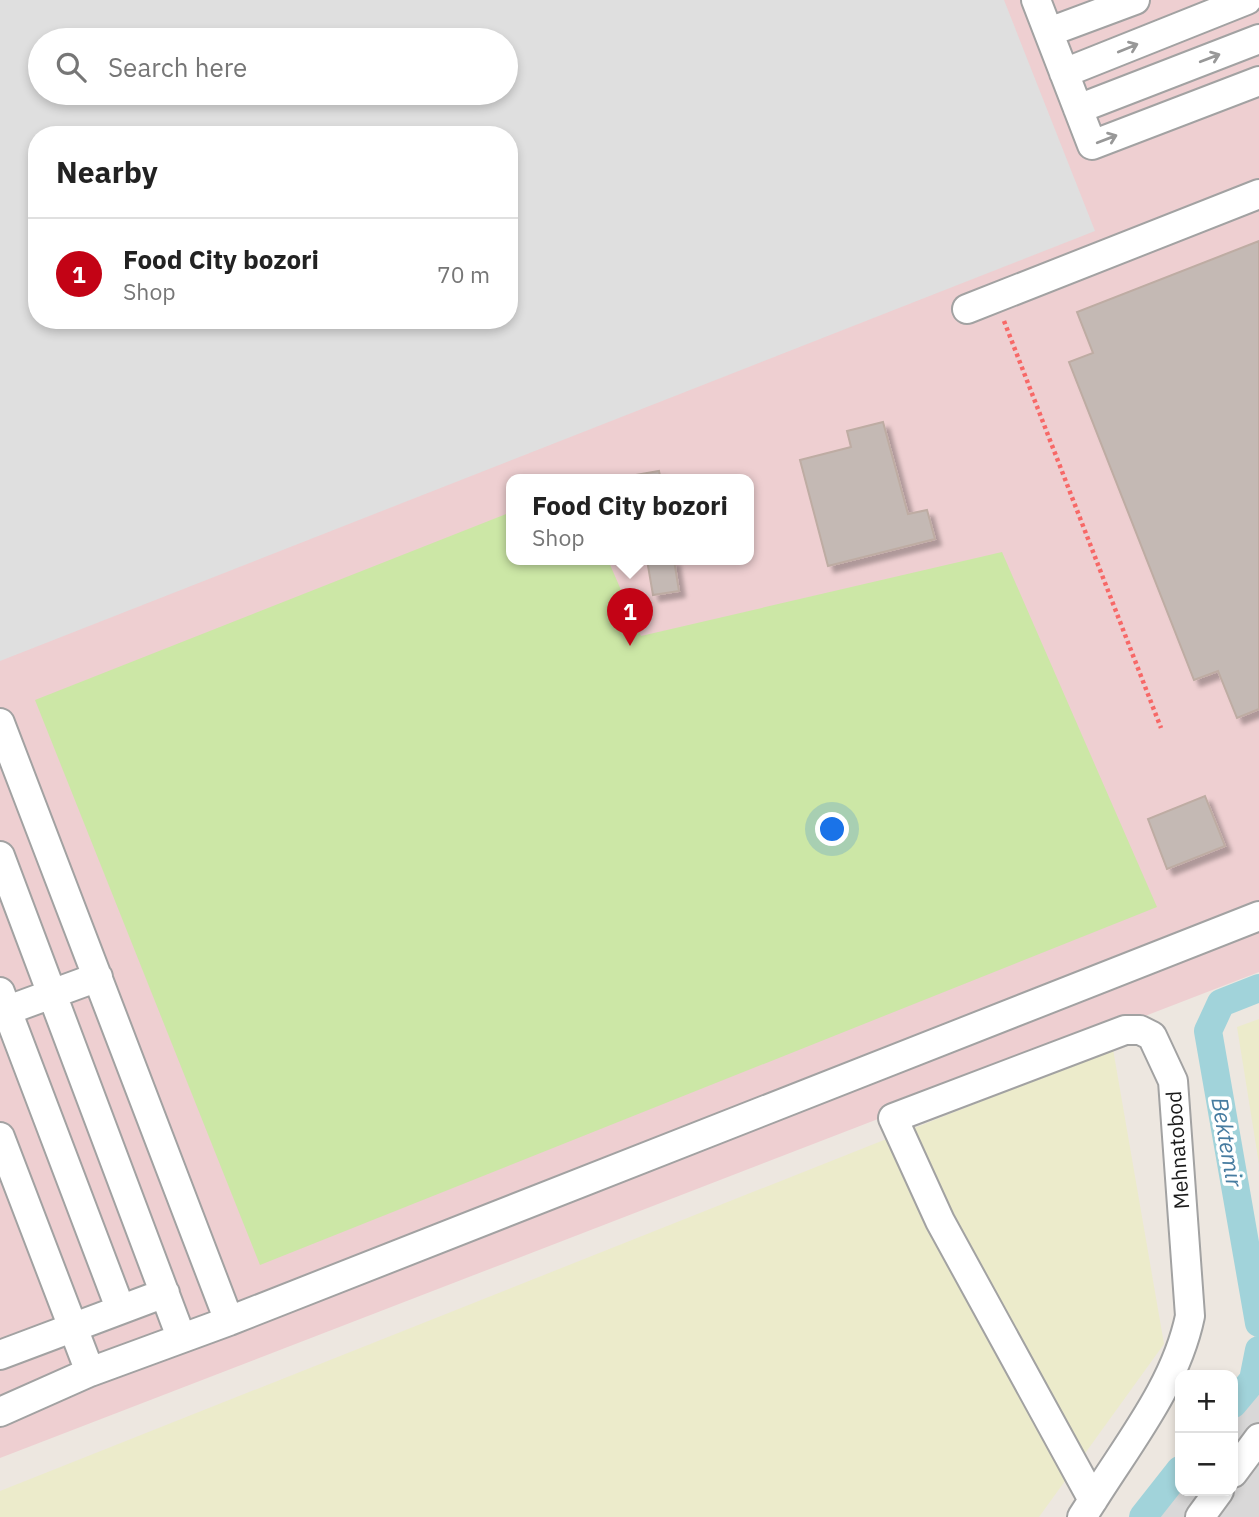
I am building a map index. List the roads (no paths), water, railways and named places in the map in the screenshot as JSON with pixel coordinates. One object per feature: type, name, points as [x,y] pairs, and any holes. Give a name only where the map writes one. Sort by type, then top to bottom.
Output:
[{"type":"street","points":[[1036,0],[1092,145],[1259,81]]},
{"type":"street","points":[[1049,32],[1135,0]]},
{"type":"street","points":[[1064,73],[1248,0]]},
{"type":"street","points":[[1078,109],[1259,39]]},
{"type":"street","points":[[967,309],[1259,194]]},
{"type":"street","points":[[0,723],[229,1321]]},
{"type":"street","points":[[0,856],[181,1336]]},
{"type":"street","points":[[1,1408],[1259,916]]},
{"type":"street","points":[[97,977],[52,994],[2,1005],[120,1308]]},
{"type":"street","name":"Mehnatobod","points":[[1125,1030],[1140,1030],[1152,1036],[1158,1045],[1173,1082],[1190,1316],[1185,1342],[1174,1370],[1088,1508],[940,1221],[893,1118],[1125,1030]]},
{"type":"street","points":[[0,1137],[90,1372]]},
{"type":"street","points":[[0,1355],[165,1293]]},
{"type":"street","points":[[1238,1466],[1259,1437]]},
{"type":"street","points":[[1200,1517],[1215,1496]]},
{"type":"waterway","name":"Bektemir","points":[[1259,988],[1221,1003],[1208,1031],[1259,1323]]},
{"type":"waterway","name":"Bektemir","points":[[1238,1398],[1253,1380],[1259,1350]]},
{"type":"waterway","name":"Bektemir","points":[[1143,1517],[1175,1476]]},
{"type":"place","name":"Food City bozori","points":[[630,646]]}]
